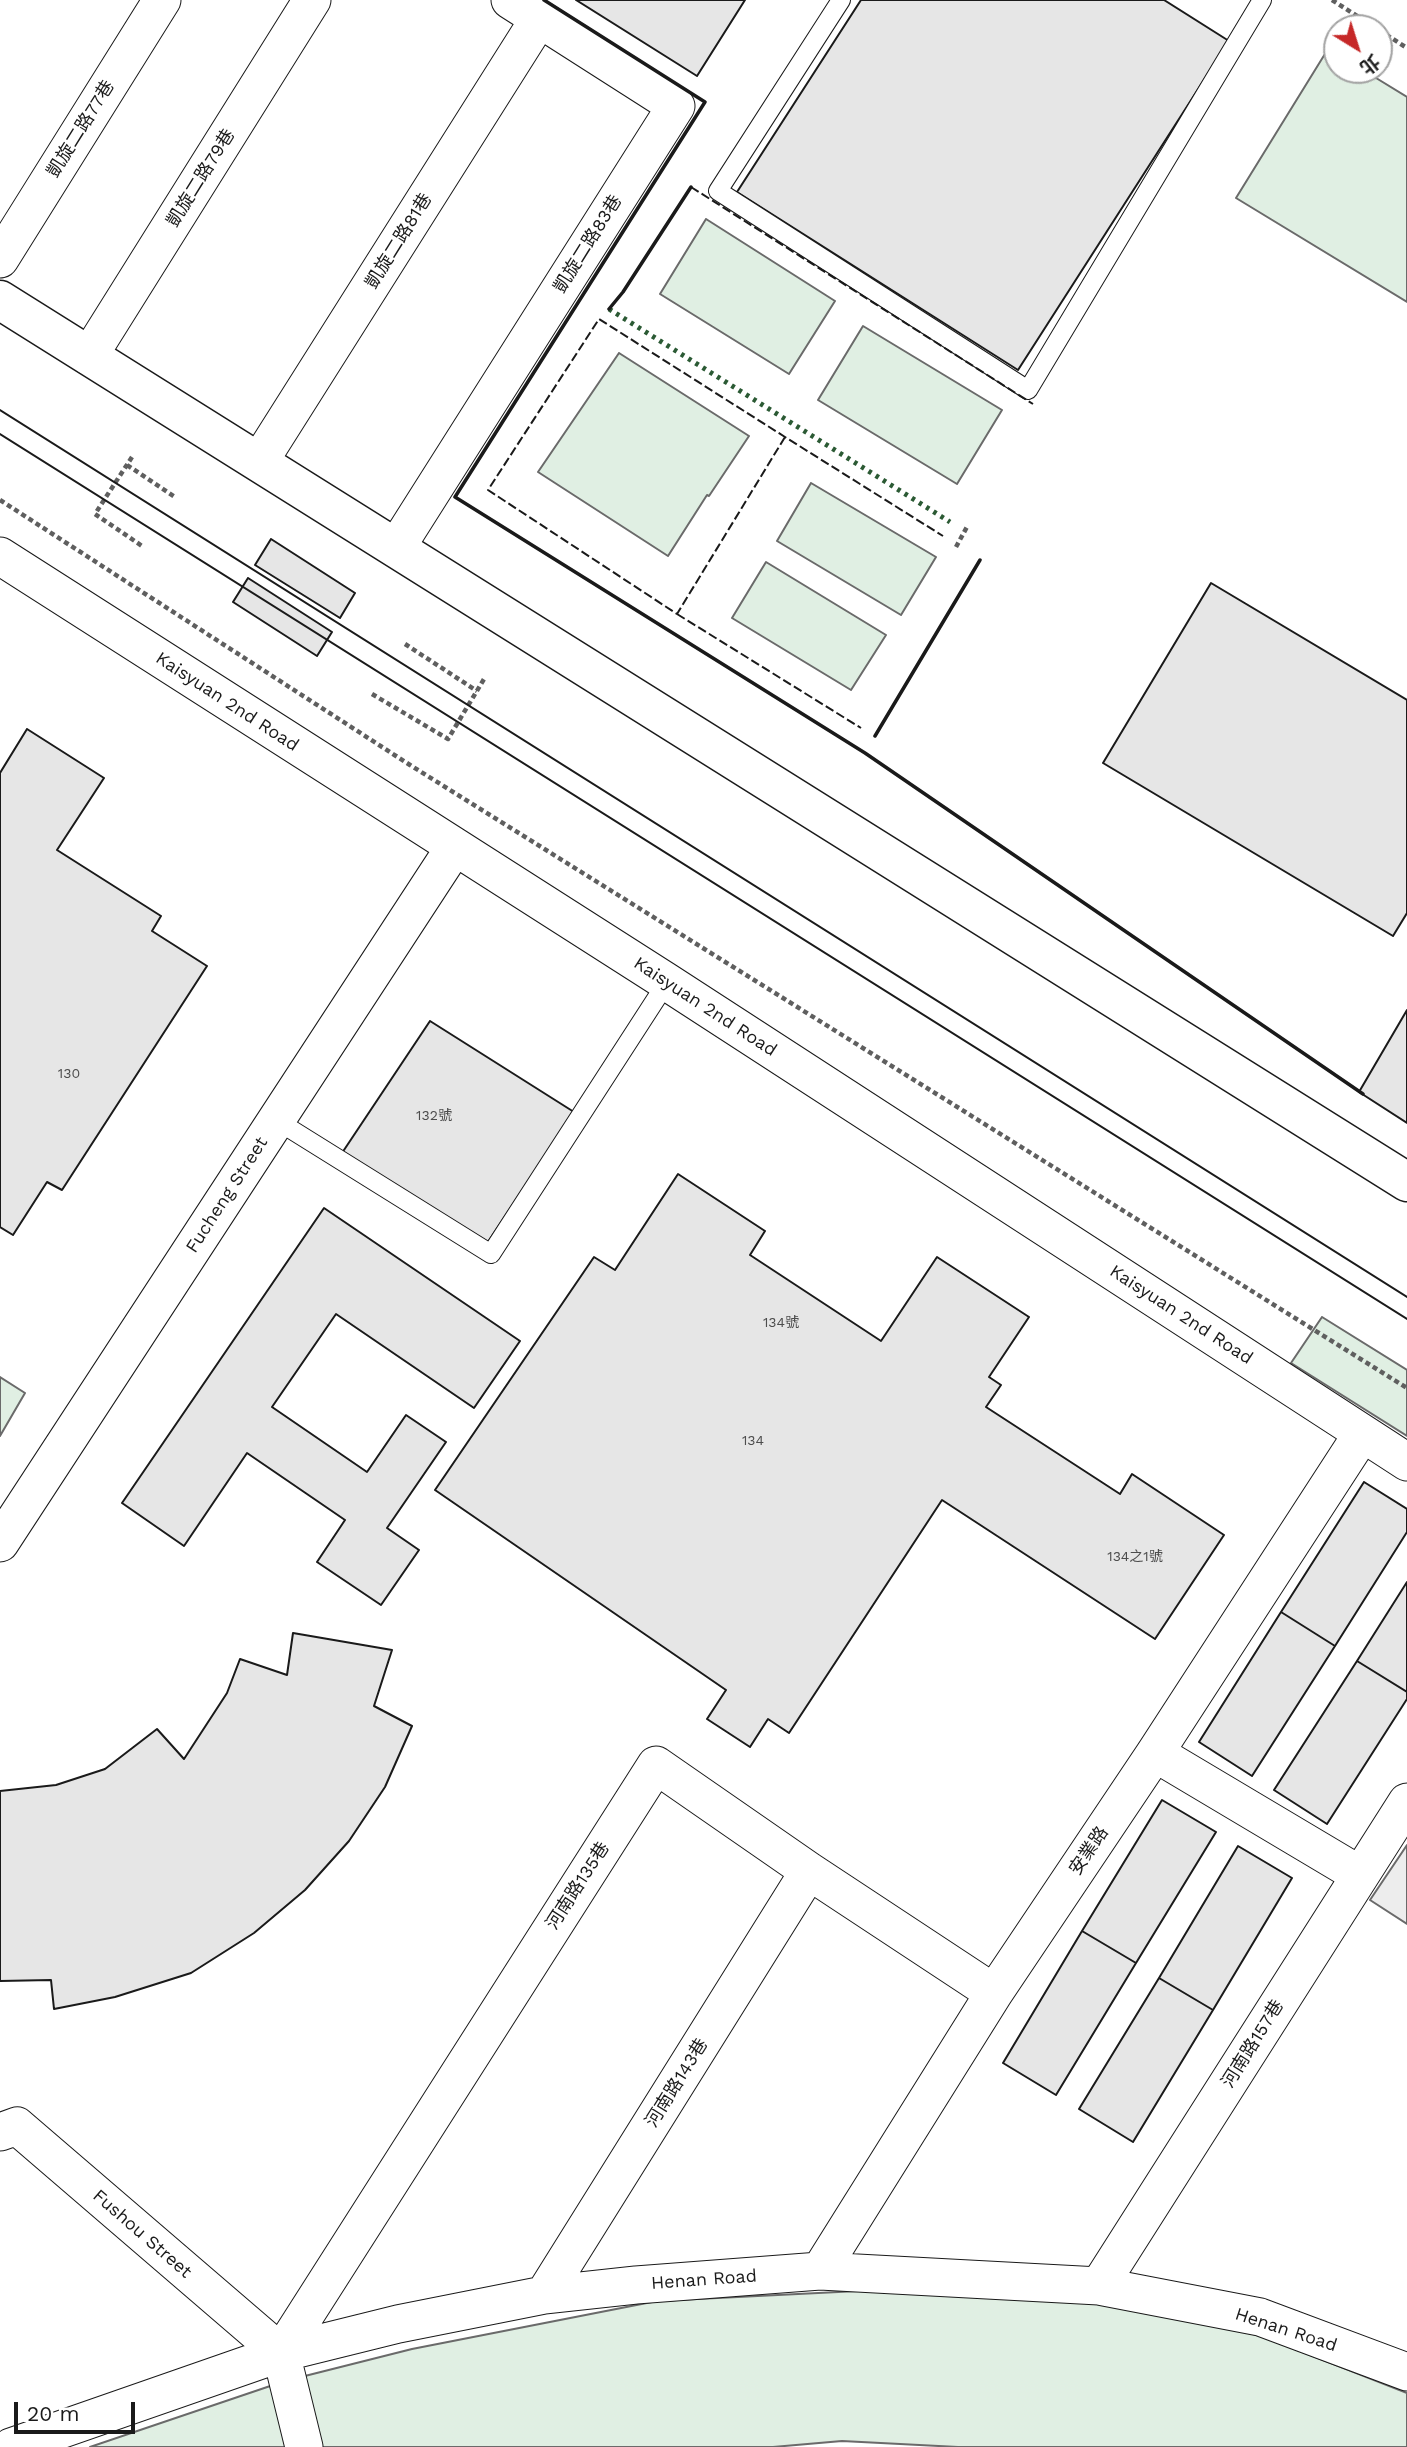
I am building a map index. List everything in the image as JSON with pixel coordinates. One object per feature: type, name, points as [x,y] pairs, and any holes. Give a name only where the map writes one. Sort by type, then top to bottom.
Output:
[{"type":"street","name":"凱旋二路77巷","points":[[0,259],[162,0]]},
{"type":"street","name":"凱旋二路79巷","points":[[89,356],[312,0]]},
{"type":"street","name":"凱旋二路81巷","points":[[259,462],[524,9]]},
{"type":"street","name":"凱旋二路83巷","points":[[396,548],[676,106],[524,9]]},
{"type":"street","points":[[0,300],[1407,1182]]},
{"type":"street","name":"Kaisyuan 2nd Road","points":[[0,556],[667,982],[1407,1462]]},
{"type":"street","name":"Fucheng Street","points":[[0,1544],[454,848]]},
{"type":"street","name":"安業路","points":[[820,2271],[994,1993],[1155,1753],[1362,1434]]},
{"type":"street","points":[[1155,1753],[1360,1875]]},
{"type":"street","name":"河南路135巷","points":[[281,2353],[656,1765],[809,1871],[994,1993]]},
{"type":"street","name":"河南路157巷","points":[[1099,2286],[1407,1802]]},
{"type":"street","name":"河南路143巷","points":[[544,2295],[809,1871]]},
{"type":"street","name":"Fushou Street","points":[[6,2124],[281,2353]]},
{"type":"street","name":"Henan Road","points":[[11,2447],[281,2353],[398,2324],[544,2295],[820,2271],[1099,2286],[1259,2318],[1407,2372]]},
{"type":"street","points":[[281,2353],[304,2447]]},
{"type":"lane","points":[[841,0],[718,191],[1028,390],[1262,0]]},
{"type":"lane","points":[[276,1120],[491,1254],[667,982]]},
{"type":"path","points":[[1332,0],[1354,14]]},
{"type":"path","points":[[132,457],[95,513],[142,546]]},
{"type":"path","points":[[127,465],[175,496]]},
{"type":"path","points":[[0,500],[410,765],[1407,1388]]},
{"type":"path","points":[[956,547],[968,525]]},
{"type":"path","points":[[405,644],[477,691]]},
{"type":"path","points":[[372,694],[448,739],[484,679]]},
{"type":"green space","points":[[1323,57],[1323,84],[1386,84],[1407,97],[1407,302],[1236,198]]},
{"type":"green space","points":[[706,219],[835,301],[789,374],[660,294]]},
{"type":"green space","points":[[863,326],[1002,410],[957,484],[818,400]]},
{"type":"green space","points":[[619,353],[749,436],[668,556],[538,472]]},
{"type":"green space","points":[[811,483],[936,557],[901,615],[777,541]]},
{"type":"green space","points":[[766,562],[886,635],[851,690],[732,618]]},
{"type":"green space","points":[[1322,1317],[1407,1370],[1407,1436],[1291,1363]]},
{"type":"green space","points":[[0,1377],[25,1393],[0,1436]]},
{"type":"green space","points":[[919,2288],[1117,2304],[1262,2336],[1407,2393],[1407,2447],[958,2447],[842,2441],[773,2447],[90,2447],[285,2381],[412,2349],[657,2301]]},
{"type":"shaded area","points":[[1407,1845],[1407,1924],[1370,1900]]},
{"type":"building","points":[[576,0],[745,0],[697,76]]},
{"type":"building","points":[[861,0],[1164,0],[1229,41],[1018,370],[737,192]]},
{"type":"building","points":[[271,539],[355,593],[340,618],[255,565]]},
{"type":"building","points":[[248,578],[332,632],[317,656],[233,602]]},
{"type":"building","points":[[1211,583],[1407,700],[1407,913],[1393,936],[1103,763]]},
{"type":"building","points":[[27,729],[104,778],[57,850],[161,916],[152,931],[207,966],[62,1190],[47,1182],[13,1235],[0,1227],[0,773]]},
{"type":"building","points":[[1407,1010],[1407,1123],[1359,1092]]},
{"type":"building","points":[[430,1021],[574,1112],[488,1242],[342,1153]]},
{"type":"building","points":[[678,1174],[765,1231],[750,1255],[881,1341],[937,1257],[1029,1317],[989,1377],[1001,1385],[986,1407],[1120,1494],[1132,1474],[1224,1535],[1155,1639],[942,1500],[789,1733],[768,1719],[750,1747],[707,1719],[726,1690],[435,1490],[594,1257],[615,1270]]},
{"type":"building","points":[[324,1208],[520,1341],[474,1408],[336,1314],[272,1407],[367,1472],[406,1415],[446,1442],[387,1528],[419,1550],[381,1605],[317,1562],[345,1520],[247,1453],[184,1546],[122,1503]]},
{"type":"building","points":[[1364,1482],[1407,1509],[1407,1532],[1335,1646],[1281,1612]]},
{"type":"building","points":[[1407,1582],[1407,1692],[1357,1661]]},
{"type":"building","points":[[1281,1612],[1335,1646],[1252,1776],[1199,1742]]},
{"type":"building","points":[[293,1633],[392,1650],[374,1706],[412,1726],[385,1787],[349,1841],[305,1890],[254,1933],[191,1973],[115,1997],[54,2009],[51,1980],[0,1981],[0,1791],[56,1785],[105,1769],[157,1729],[184,1759],[227,1693],[240,1659],[287,1675]]},
{"type":"building","points":[[1357,1661],[1407,1692],[1407,1699],[1327,1824],[1274,1790]]},
{"type":"building","points":[[1162,1800],[1216,1832],[1136,1963],[1082,1931]]},
{"type":"building","points":[[1238,1846],[1292,1878],[1213,2010],[1159,1978]]},
{"type":"building","points":[[1082,1931],[1136,1963],[1056,2095],[1003,2063]]},
{"type":"building","points":[[1159,1978],[1213,2010],[1133,2142],[1079,2109]]},
{"type":"tram line","points":[[0,410],[1407,1297]]},
{"type":"tram line","points":[[0,434],[1407,1319]]},
{"type":"hedge","points":[[609,309],[950,522]]},
{"type":"fence","points":[[691,187],[1033,404]]},
{"type":"fence","points":[[785,437],[677,614],[488,490],[599,319],[943,536]]},
{"type":"fence","points":[[677,614],[861,728]]},
{"type":"wall","points":[[544,0],[705,102],[455,497],[865,753],[1363,1094]]},
{"type":"wall","points":[[609,309],[623,292],[691,187]]},
{"type":"wall","points":[[875,736],[980,560]]}]
